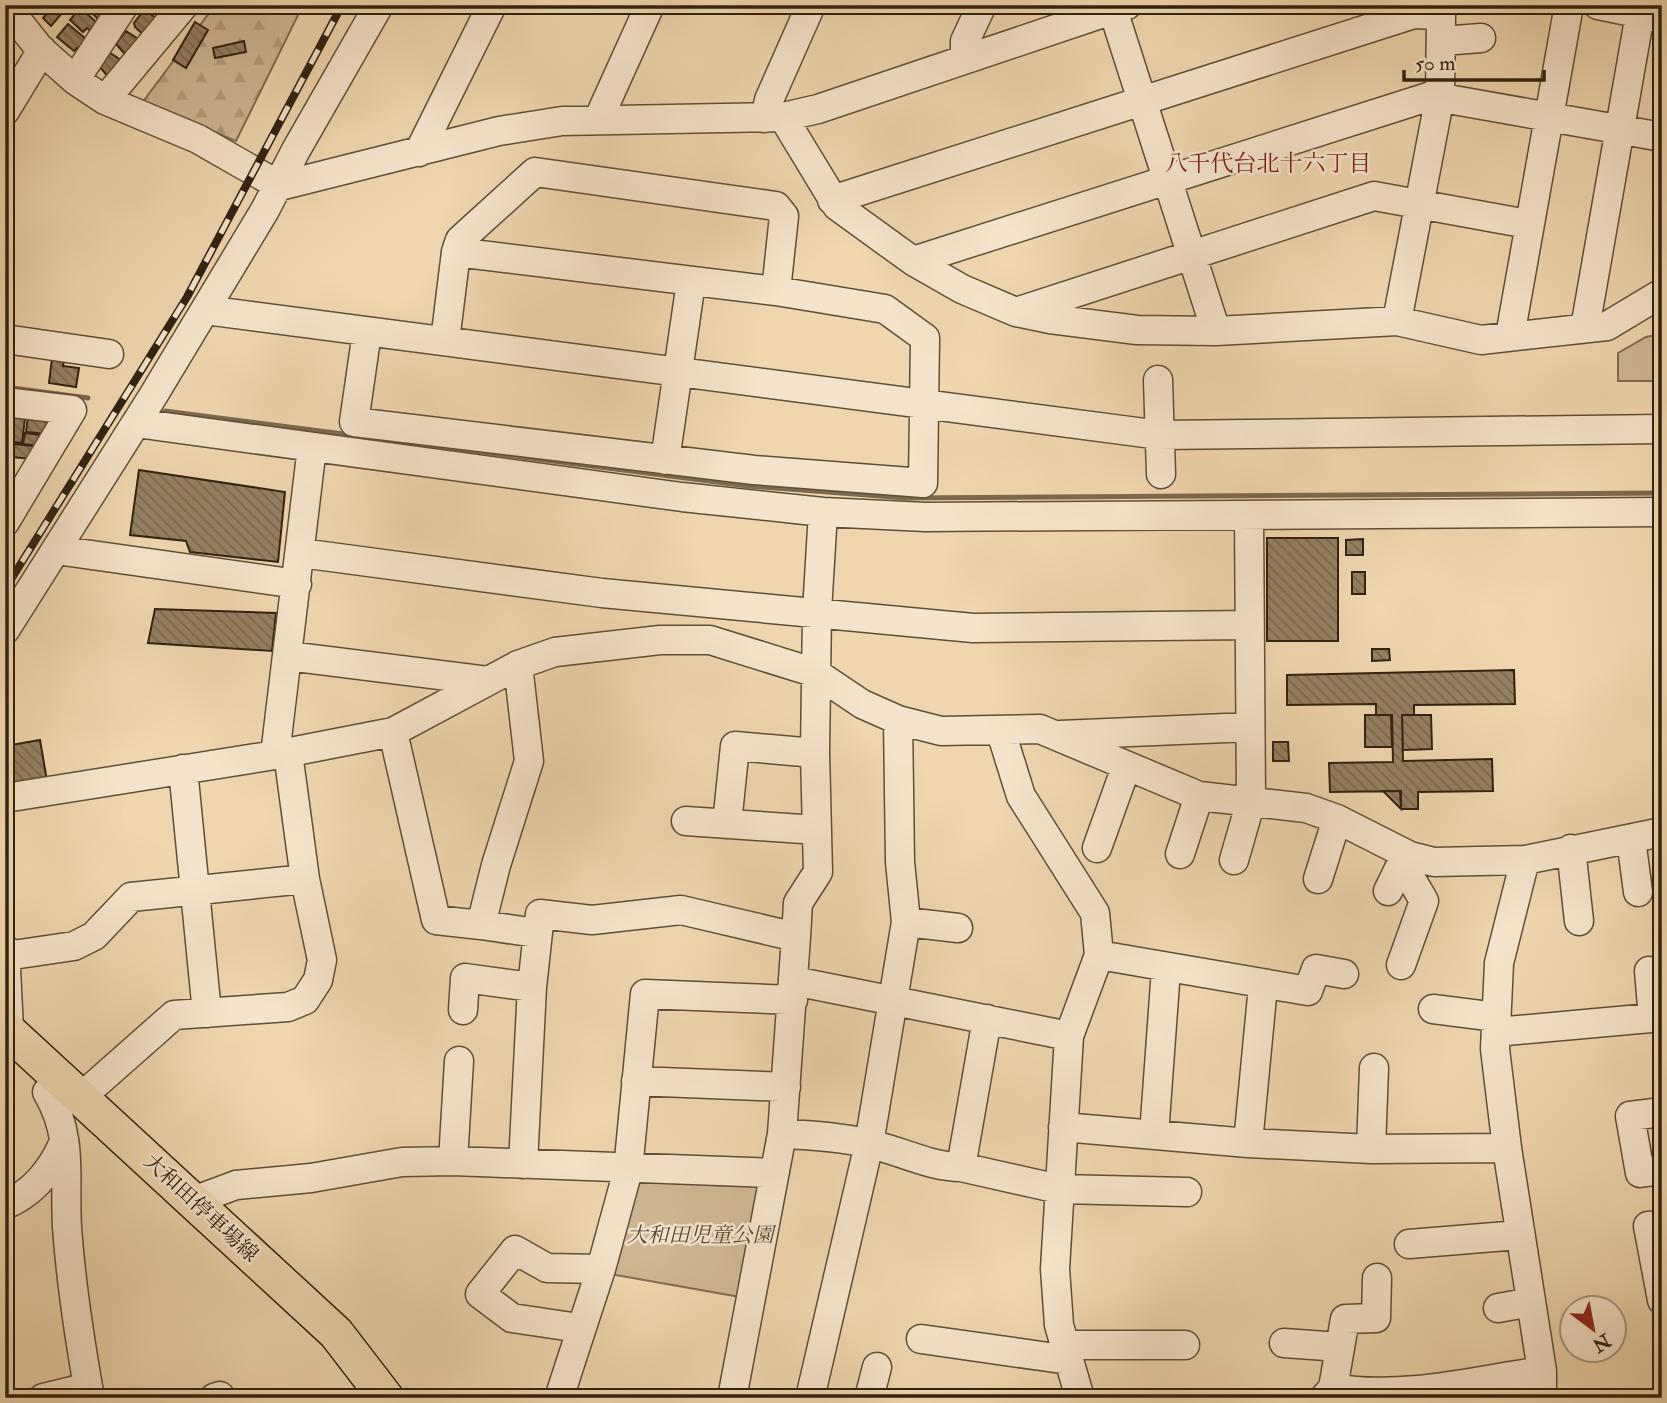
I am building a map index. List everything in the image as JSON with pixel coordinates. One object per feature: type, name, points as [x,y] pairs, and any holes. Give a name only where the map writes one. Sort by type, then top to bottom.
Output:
[{"type":"main road","name":"大和田停車場線","points":[[7,1028],[336,1333],[386,1398]]},
{"type":"street","points":[[75,80],[124,5]]},
{"type":"street","points":[[105,100],[184,5]]},
{"type":"street","points":[[5,630],[136,423],[280,186],[296,150],[379,5]]},
{"type":"street","points":[[419,152],[492,5]]},
{"type":"street","points":[[598,120],[650,5]]},
{"type":"street","points":[[811,5],[769,100],[774,118],[832,200],[913,261],[962,289],[1016,312],[1126,330],[1216,331],[1397,321],[1481,340],[1607,326],[1662,293]]},
{"type":"street","points":[[965,58],[965,41],[982,5]]},
{"type":"street","points":[[1510,336],[1569,5]]},
{"type":"street","points":[[1585,328],[1618,129],[1651,16],[1598,5]]},
{"type":"street","points":[[17,10],[42,50],[75,80],[105,100],[198,139],[280,186],[499,131],[562,121],[774,118],[818,109],[1120,7],[1142,101],[1216,331]]},
{"type":"street","points":[[832,200],[1414,14],[1441,15],[1440,96],[1397,321]]},
{"type":"street","points":[[1442,40],[1481,37]]},
{"type":"street","points":[[5,111],[42,50]]},
{"type":"street","points":[[913,261],[1431,96],[1662,137]]},
{"type":"street","points":[[445,341],[460,240],[535,172],[775,206],[784,216],[776,292]]},
{"type":"street","points":[[1016,312],[1374,196],[1528,224]]},
{"type":"street","points":[[367,332],[354,422],[754,470],[923,483],[925,338],[885,309],[776,292],[456,253]]},
{"type":"street","points":[[665,460],[691,282]]},
{"type":"street","points":[[205,310],[1160,435],[1662,429]]},
{"type":"street","points":[[5,339],[109,354]]},
{"type":"street","points":[[1158,380],[1161,474]]},
{"type":"street","points":[[5,402],[72,410],[15,487],[5,522]]},
{"type":"street","points":[[136,423],[682,497],[823,512],[925,517],[1662,512]]},
{"type":"street","points":[[43,1398],[89,1392],[67,1226],[68,1155],[63,1144],[62,1129],[47,1091],[70,1087],[174,1015],[288,1007],[305,1000],[318,980],[322,960],[281,754],[288,656],[312,447]]},
{"type":"street","points":[[732,1398],[782,1134],[794,991],[797,903],[818,872],[816,673],[823,512]]},
{"type":"street","points":[[1234,860],[1251,801],[1249,516]]},
{"type":"street","points":[[56,550],[297,584]]},
{"type":"street","points":[[301,553],[602,593],[817,611],[973,628],[1249,625]]},
{"type":"street","points":[[5,798],[281,754],[393,732],[518,665],[555,652],[660,640],[710,640],[816,673],[862,704],[898,720],[941,731],[1001,732],[1040,729],[1199,796],[1221,801],[1296,806],[1337,819],[1404,858],[1434,862],[1525,860],[1662,832]]},
{"type":"street","points":[[288,656],[488,681]]},
{"type":"street","points":[[481,925],[496,865],[529,761],[518,665]]},
{"type":"street","points":[[810,1398],[869,1144],[895,1001],[906,922],[900,862],[898,720]]},
{"type":"street","points":[[1054,736],[1250,727]]},
{"type":"street","points":[[393,732],[436,920],[536,933]]},
{"type":"street","points":[[1001,732],[1021,796],[1095,913],[1099,955],[1069,1036],[1055,1294],[1080,1398]]},
{"type":"street","points":[[727,824],[735,746],[815,753]]},
{"type":"street","points":[[1097,848],[1126,767]]},
{"type":"street","points":[[183,769],[208,1013]]},
{"type":"street","points":[[1180,854],[1199,796]]},
{"type":"street","points":[[1318,879],[1337,819]]},
{"type":"street","points":[[686,821],[817,830]]},
{"type":"street","points":[[1631,839],[1638,892]]},
{"type":"street","points":[[1572,849],[1579,921]]},
{"type":"street","points":[[1388,891],[1404,858]]},
{"type":"street","points":[[1401,965],[1424,901],[1404,858]]},
{"type":"street","points":[[1377,1278],[1376,1318],[1345,1319],[1328,1393],[1368,1394],[1542,1384],[1507,1148],[1496,1024],[1499,963],[1525,860]]},
{"type":"street","points":[[6,956],[74,946],[94,936],[131,897],[305,879]]},
{"type":"street","points":[[523,1164],[532,986],[540,914],[592,920],[681,910],[796,937]]},
{"type":"street","points":[[906,922],[958,928]]},
{"type":"street","points":[[5,949],[7,1028]]},
{"type":"street","points":[[1099,955],[1263,986],[1308,991],[1316,969],[1344,974]]},
{"type":"street","points":[[1154,1135],[1166,969]]},
{"type":"street","points":[[1433,1009],[1496,1024],[1657,1017],[1649,971]]},
{"type":"street","points":[[463,1010],[465,978],[532,986]]},
{"type":"street","points":[[1248,1143],[1263,986]]},
{"type":"street","points":[[559,1398],[579,1328],[601,1269],[628,1170],[645,994],[794,991],[895,1001],[1069,1036]]},
{"type":"street","points":[[961,1167],[987,1019]]},
{"type":"street","points":[[453,1161],[459,1061]]},
{"type":"street","points":[[1371,1149],[1374,1068]]},
{"type":"street","points":[[636,1081],[786,1087]]},
{"type":"street","points":[[1662,1112],[1630,1116],[1640,1172],[1662,1170]]},
{"type":"street","points":[[1063,1127],[1248,1143],[1371,1149],[1507,1148]]},
{"type":"street","points":[[782,1134],[814,1135],[869,1144],[946,1167],[961,1167],[1059,1189],[1187,1192]]},
{"type":"street","points":[[5,1205],[25,1195],[41,1181],[63,1144]]},
{"type":"street","points":[[193,1201],[236,1185],[300,1179],[401,1162],[453,1161],[628,1170],[774,1173]]},
{"type":"street","points":[[1662,1225],[1648,1226],[1662,1300]]},
{"type":"street","points":[[1409,1244],[1519,1235]]},
{"type":"street","points":[[579,1328],[512,1318],[480,1294],[515,1250],[547,1268],[601,1269]]},
{"type":"street","points":[[1498,1308],[1531,1302]]},
{"type":"street","points":[[921,1339],[1067,1352],[1185,1345]]},
{"type":"street","points":[[1284,1343],[1340,1347]]},
{"type":"street","points":[[869,1398],[877,1367]]},
{"type":"green space","points":[[208,5],[303,5],[236,141],[142,103],[212,9]]},
{"type":"green space","points":[[1662,334],[1662,416],[1658,416],[1656,381],[1618,381],[1618,353],[1646,337]]},
{"type":"green space","name":"大和田児童公園","points":[[638,1176],[766,1184],[746,1298],[610,1274]]},
{"type":"building","points":[[54,5],[69,5],[51,26],[43,18]]},
{"type":"building","points":[[91,5],[107,5],[111,9],[100,21],[88,9]]},
{"type":"building","points":[[80,8],[101,26],[94,34],[87,28],[83,32],[70,20]]},
{"type":"building","points":[[144,10],[161,21],[147,38],[134,23]]},
{"type":"building","points":[[195,22],[208,30],[186,68],[173,60]]},
{"type":"building","points":[[68,24],[91,43],[83,52],[77,48],[74,51],[57,37]]},
{"type":"building","points":[[126,31],[143,42],[129,59],[116,44]]},
{"type":"building","points":[[244,41],[246,52],[215,58],[213,48]]},
{"type":"building","points":[[109,52],[125,63],[111,80],[98,65]]},
{"type":"building","points":[[52,359],[64,361],[63,366],[79,368],[76,387],[49,383]]},
{"type":"building","points":[[5,416],[25,418],[22,443],[5,441]]},
{"type":"building","points":[[28,416],[48,418],[47,434],[26,432]]},
{"type":"building","points":[[25,433],[41,435],[40,446],[23,444]]},
{"type":"building","points":[[14,444],[33,446],[32,459],[12,457]]},
{"type":"building","points":[[139,470],[285,492],[278,562],[190,552],[186,541],[130,535]]},
{"type":"building","points":[[1267,538],[1338,538],[1338,641],[1267,641]]},
{"type":"building","points":[[1363,539],[1363,555],[1346,555],[1346,540]]},
{"type":"building","points":[[1352,572],[1365,572],[1365,594],[1352,594]]},
{"type":"building","points":[[155,609],[276,613],[272,651],[148,643]]},
{"type":"building","points":[[1372,649],[1389,649],[1390,660],[1372,661]]},
{"type":"building","points":[[1514,670],[1515,704],[1414,705],[1414,715],[1402,715],[1403,761],[1492,759],[1493,791],[1418,792],[1418,809],[1401,809],[1401,791],[1330,792],[1329,763],[1393,762],[1392,715],[1376,715],[1376,704],[1287,705],[1287,675]]},
{"type":"building","points":[[1365,715],[1391,715],[1392,747],[1365,747]]},
{"type":"building","points":[[1402,715],[1431,715],[1432,749],[1403,750]]},
{"type":"building","points":[[40,740],[47,781],[5,788],[5,746]]},
{"type":"building","points":[[1273,742],[1288,742],[1289,761],[1273,761]]},
{"type":"building","points":[[1383,791],[1400,791],[1401,809]]},
{"type":"waterway","points":[[5,387],[88,398]]},
{"type":"waterway","points":[[165,411],[748,486],[906,498],[1662,493]]},
{"type":"railway","points":[[5,589],[187,297],[342,5]]},
{"type":"district","name":"八千代台北十六丁目","points":[[1268,163]]}]
